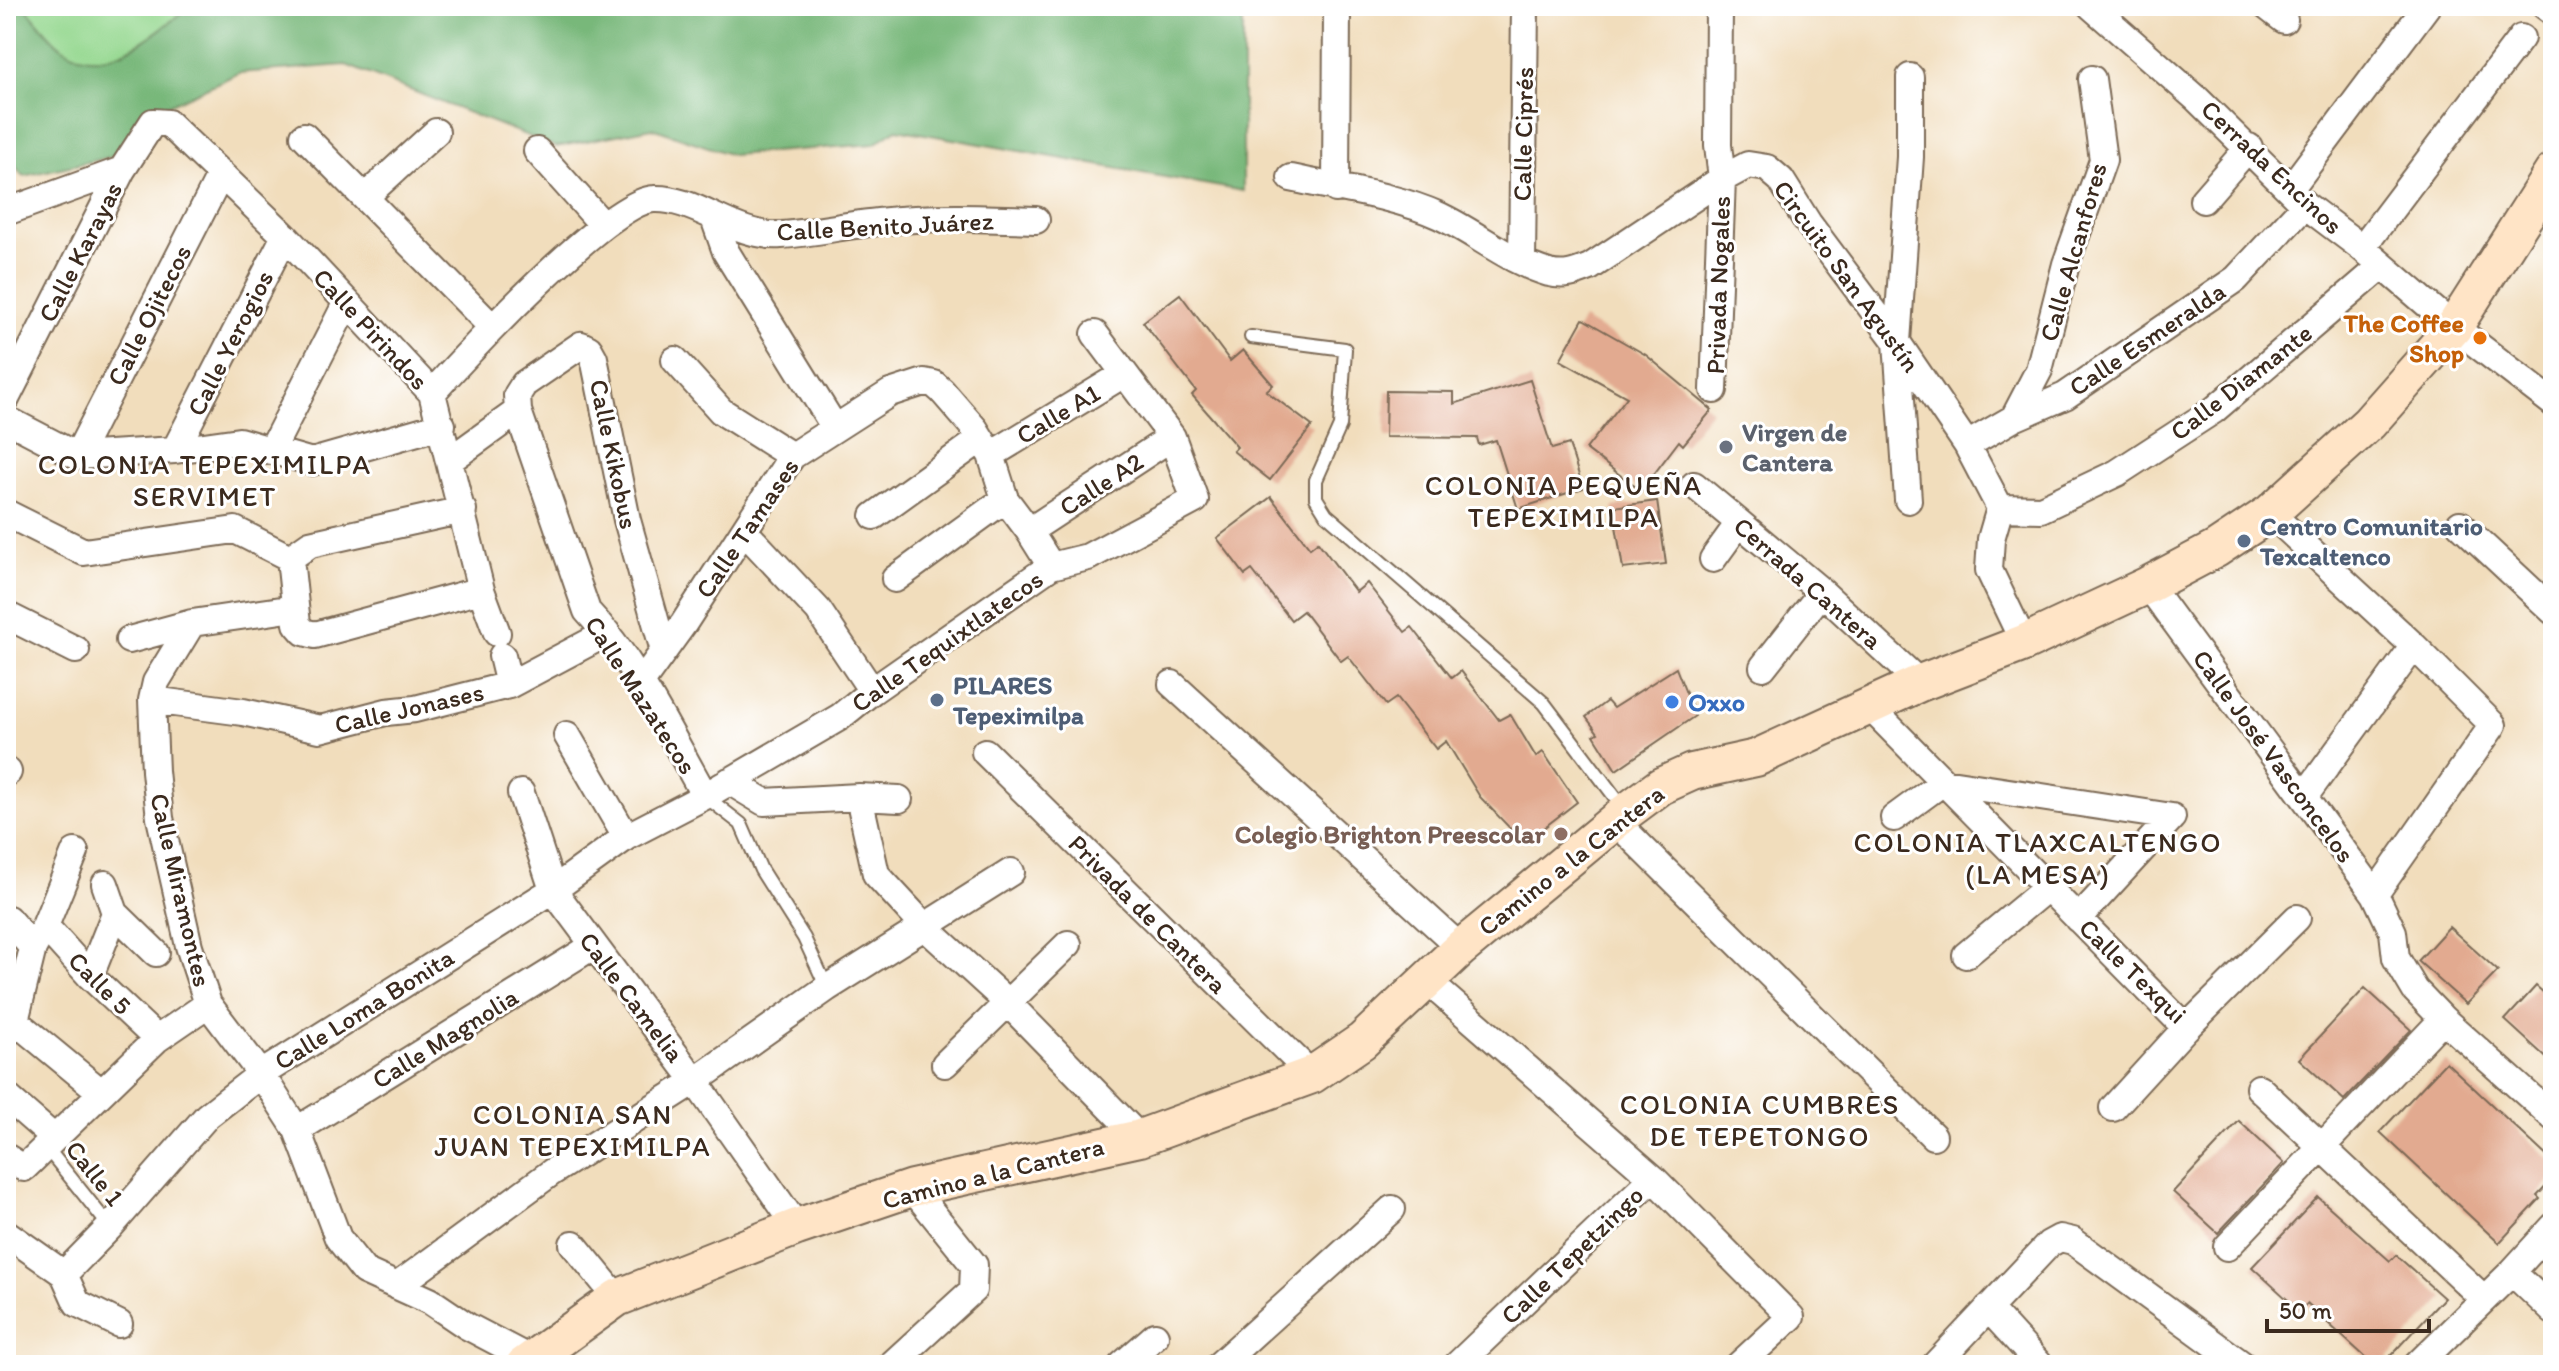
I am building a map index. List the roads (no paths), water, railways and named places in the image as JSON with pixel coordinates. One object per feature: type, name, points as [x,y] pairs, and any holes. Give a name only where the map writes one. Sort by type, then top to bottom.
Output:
[{"type":"street","points":[[1336,189],[1337,6]]},
{"type":"street","name":"Calle Ciprés","points":[[1522,261],[1525,6]]},
{"type":"street","name":"Privada Nogales","points":[[1714,390],[1722,179],[1718,145],[1719,6]]},
{"type":"street","name":"Cerrada Encinos","points":[[2091,6],[2249,147],[2298,197],[2454,327],[2553,403]]},
{"type":"street","name":"Calle Esmeralda","points":[[1967,445],[2014,418],[2065,396],[2236,279],[2298,197],[2427,6]]},
{"type":"street","points":[[2545,6],[2553,12]]},
{"type":"street","points":[[2362,248],[2521,38]]},
{"type":"street","points":[[1908,500],[1897,342],[1910,157],[1910,77]]},
{"type":"street","name":"Calle Alcanfores","points":[[2014,418],[2039,370],[2066,264],[2103,160],[2092,79]]},
{"type":"street","name":"Calle Karayas","points":[[6,399],[122,170],[153,122],[168,123]]},
{"type":"street","name":"Calle Pirindos","points":[[168,123],[285,236],[432,393],[481,590],[500,644],[509,685]]},
{"type":"street","points":[[365,197],[436,132]]},
{"type":"street","points":[[304,136],[492,327]]},
{"type":"street","points":[[2203,200],[2249,147]]},
{"type":"street","points":[[537,151],[603,225]]},
{"type":"street","name":"Circuito San Agustín","points":[[1291,178],[1393,200],[1438,215],[1522,261],[1549,273],[1569,276],[1590,267],[1722,179],[1748,165],[1767,168],[1781,180],[1808,223],[1897,342],[1967,445],[2000,508]]},
{"type":"street","points":[[6,212],[122,170]]},
{"type":"street","name":"Camino a la Cantera","points":[[527,1362],[617,1298],[797,1227],[912,1188],[1140,1138],[1312,1075],[1362,1041],[1461,948],[1661,786],[1692,772],[1756,758],[1920,683],[2024,643],[2148,585],[2216,549],[2270,513],[2369,423],[2454,327],[2553,172]]},
{"type":"street","name":"Calle Ojitecos","points":[[77,456],[221,174]]},
{"type":"street","name":"Calle Benito Juárez","points":[[432,393],[492,327],[603,225],[634,205],[653,198],[677,202],[745,231],[779,235],[879,221],[958,217],[1036,220]]},
{"type":"street","points":[[714,218],[726,252],[835,428]]},
{"type":"street","name":"Calle Yerogios","points":[[175,450],[285,236]]},
{"type":"street","name":"Calle Diamante","points":[[2000,508],[2041,509],[2117,473],[2214,410],[2382,266]]},
{"type":"street","points":[[271,451],[347,302]]},
{"type":"street","points":[[1095,334],[1172,437]]},
{"type":"street","name":"Calle Kikobus","points":[[450,460],[518,411],[517,395],[524,384],[581,345],[589,349],[594,358],[627,520],[664,651]]},
{"type":"street","points":[[675,360],[721,411],[792,456]]},
{"type":"street","name":"Calle A1","points":[[874,516],[986,447],[1124,374]]},
{"type":"street","name":"Calle Tamases","points":[[640,684],[745,532],[792,456],[890,393],[924,382],[934,384],[942,391],[986,447]]},
{"type":"street","name":"Calle Mazatecos","points":[[518,411],[587,611],[607,633],[640,684],[705,796]]},
{"type":"street","points":[[6,419],[77,456],[175,450],[239,441],[312,462],[442,425]]},
{"type":"street","name":"Calle Tequixtlatecos","points":[[705,796],[840,717],[872,691],[1051,566],[1088,557],[1195,500],[1172,437]]},
{"type":"street","name":"Calle A2","points":[[1029,531],[1172,437]]},
{"type":"street","points":[[986,447],[1005,499],[1051,566]]},
{"type":"street","name":"Cerrada Cantera","points":[[1694,485],[1822,592],[1920,683]]},
{"type":"street","points":[[895,579],[1005,499]]},
{"type":"street","points":[[2000,508],[1991,539],[1989,570],[2024,643]]},
{"type":"street","points":[[290,558],[310,544],[463,510]]},
{"type":"street","points":[[6,513],[84,552],[235,530],[290,558]]},
{"type":"street","points":[[2270,513],[2414,646],[2493,725],[2375,894]]},
{"type":"street","points":[[1713,559],[1739,523]]},
{"type":"street","points":[[2460,524],[2553,611]]},
{"type":"street","points":[[745,532],[818,610],[872,691]]},
{"type":"street","points":[[290,558],[297,624],[304,632],[315,635],[481,590]]},
{"type":"street","name":"Calle José Vasconcelos","points":[[2148,585],[2375,894],[2393,932],[2396,958],[2415,990],[2553,1117]]},
{"type":"street","points":[[1763,667],[1822,592]]},
{"type":"street","points":[[129,640],[192,623],[295,608]]},
{"type":"street","points":[[6,615],[76,650]]},
{"type":"street","name":"Calle Miramontes","points":[[192,623],[156,682],[152,700],[160,818],[189,946],[208,1004],[261,1074],[297,1130],[338,1238],[364,1271],[430,1301],[527,1362]]},
{"type":"street","name":"Calle Jonases","points":[[152,700],[243,712],[320,729],[509,685],[607,633]]},
{"type":"street","points":[[2304,797],[2414,646]]},
{"type":"street","points":[[1172,684],[1461,948]]},
{"type":"street","name":"Calle Texqui","points":[[1870,707],[2186,1028],[2297,918]]},
{"type":"street","points":[[567,735],[626,837]]},
{"type":"street","name":"Privada de Cantera","points":[[985,752],[1312,1075]]},
{"type":"street","points":[[729,781],[764,802],[859,797],[899,799]]},
{"type":"street","points":[[1894,818],[1943,782],[2172,817],[2078,919]]},
{"type":"street","name":"Calle Camelia","points":[[521,793],[553,890],[695,1081],[797,1227]]},
{"type":"street","name":"Calle Loma Bonita","points":[[64,1274],[110,1227],[207,1116],[261,1074],[553,890],[626,837],[705,796]]},
{"type":"street","points":[[859,797],[876,874],[925,927],[1008,1003],[1140,1138]]},
{"type":"street","points":[[1620,817],[1933,1136]]},
{"type":"street","points":[[75,852],[39,937],[11,1028],[101,1092]]},
{"type":"street","points":[[397,1286],[552,1172],[695,1081],[827,988],[1011,872]]},
{"type":"street","points":[[105,884],[115,913],[156,953]]},
{"type":"street","points":[[1966,955],[2047,888]]},
{"type":"street","points":[[90,976],[115,913]]},
{"type":"street","name":"Calle 5","points":[[8,919],[39,937],[90,976],[157,1039]]},
{"type":"street","points":[[945,1064],[1068,944]]},
{"type":"street","name":"Calle Magnolia","points":[[297,1130],[593,946]]},
{"type":"street","points":[[1426,980],[1653,1178],[1791,1317],[1739,1365]]},
{"type":"street","points":[[15,1163],[50,1143],[157,1039],[208,1004]]},
{"type":"street","points":[[2227,1247],[2443,1019]]},
{"type":"street","points":[[2113,1108],[2186,1028]]},
{"type":"street","points":[[2259,1088],[2484,1299]]},
{"type":"street","points":[[6,1096],[50,1143]]},
{"type":"street","name":"Calle Tepetzingo","points":[[1457,1365],[1653,1178]]},
{"type":"street","points":[[891,1365],[973,1290],[974,1265],[912,1188]]},
{"type":"street","points":[[1219,1365],[1392,1209]]},
{"type":"street","points":[[2417,1365],[2553,1227]]},
{"type":"street","points":[[6,1233],[64,1274],[77,1303],[119,1324]]},
{"type":"street","points":[[1935,1365],[2049,1244],[2060,1238],[2073,1241],[2243,1365]]},
{"type":"street","points":[[573,1244],[617,1298]]},
{"type":"street","points":[[2512,1272],[2553,1311]]},
{"type":"street","points":[[1988,1308],[2040,1365]]},
{"type":"street","points":[[1122,1365],[1155,1336]]},
{"type":"lane","points":[[1251,337],[1345,349],[1340,426],[1316,480],[1316,498],[1326,514],[1544,703],[1603,781],[1620,817]]},
{"type":"lane","points":[[705,796],[741,824],[761,870],[804,938],[827,988]]},
{"type":"lane","name":"Calle 1","points":[[50,1143],[110,1227]]},
{"type":"place","name":"The Coffee Shop","points":[[2480,338]]},
{"type":"place","name":"Virgen de Cantera","points":[[1726,447]]},
{"type":"place","name":"Centro Comunitario Texcaltenco","points":[[2244,541]]},
{"type":"place","name":"PILARES Tepeximilpa","points":[[937,700]]},
{"type":"place","name":"Oxxo","points":[[1672,702]]},
{"type":"place","name":"Colegio Brighton Preescolar","points":[[1561,834]]},
{"type":"district","name":"COLONIA TEPEXIMILPA SERVIMET","points":[[205,480]]},
{"type":"district","name":"COLONIA PEQUEÑA TEPEXIMILPA","points":[[1564,501]]},
{"type":"district","name":"COLONIA TLAXCALTENGO (LA MESA)","points":[[2038,858]]},
{"type":"district","name":"COLONIA CUMBRES DE TEPETONGO","points":[[1760,1120]]},
{"type":"district","name":"COLONIA SAN JUAN TEPEXIMILPA","points":[[573,1130]]}]
